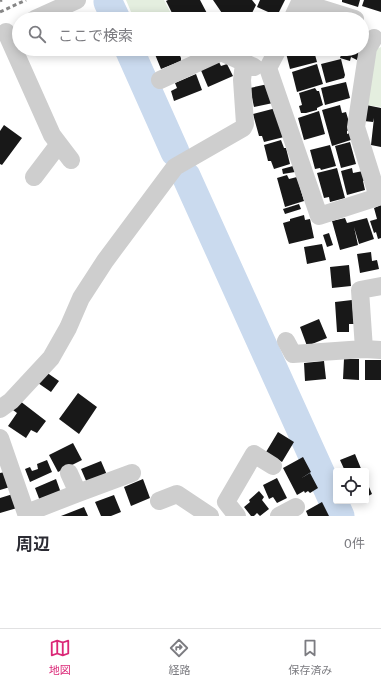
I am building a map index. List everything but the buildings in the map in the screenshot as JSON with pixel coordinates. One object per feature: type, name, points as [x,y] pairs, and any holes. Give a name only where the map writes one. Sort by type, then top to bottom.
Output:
[{"type":"street","points":[[51,12],[77,0]]},
{"type":"street","points":[[296,12],[301,1],[334,12]]},
{"type":"street","points":[[369,26],[378,39],[369,47]]},
{"type":"street","points":[[8,31],[12,40]]},
{"type":"street","points":[[19,56],[52,135],[71,160]]},
{"type":"street","points":[[160,80],[192,57],[198,56]]},
{"type":"street","points":[[229,56],[256,68],[268,68]]},
{"type":"street","points":[[274,56],[268,68],[319,216],[378,197],[356,127],[367,56]]},
{"type":"street","points":[[0,409],[11,401],[51,358],[68,328],[81,298],[105,261],[175,167],[243,128],[245,124],[242,80],[244,63]]},
{"type":"street","points":[[34,177],[59,144]]},
{"type":"street","points":[[286,341],[293,354],[372,350],[360,290],[381,286]]},
{"type":"street","points":[[0,438],[27,515],[78,493],[132,473]]},
{"type":"street","points":[[237,516],[226,502],[254,454],[273,466]]},
{"type":"street","points":[[69,473],[78,493]]},
{"type":"street","points":[[159,500],[177,494],[210,516]]},
{"type":"street","points":[[279,516],[296,507]]},
{"type":"green space","points":[[126,0],[164,0],[170,12],[131,12]]},
{"type":"green space","points":[[381,47],[381,107],[366,105],[374,50]]},
{"type":"waterway","points":[[108,2],[113,12]]},
{"type":"waterway","points":[[132,56],[175,152]]},
{"type":"waterway","points":[[186,176],[340,516]]},
{"type":"railway","points":[[0,12],[26,0]]}]
